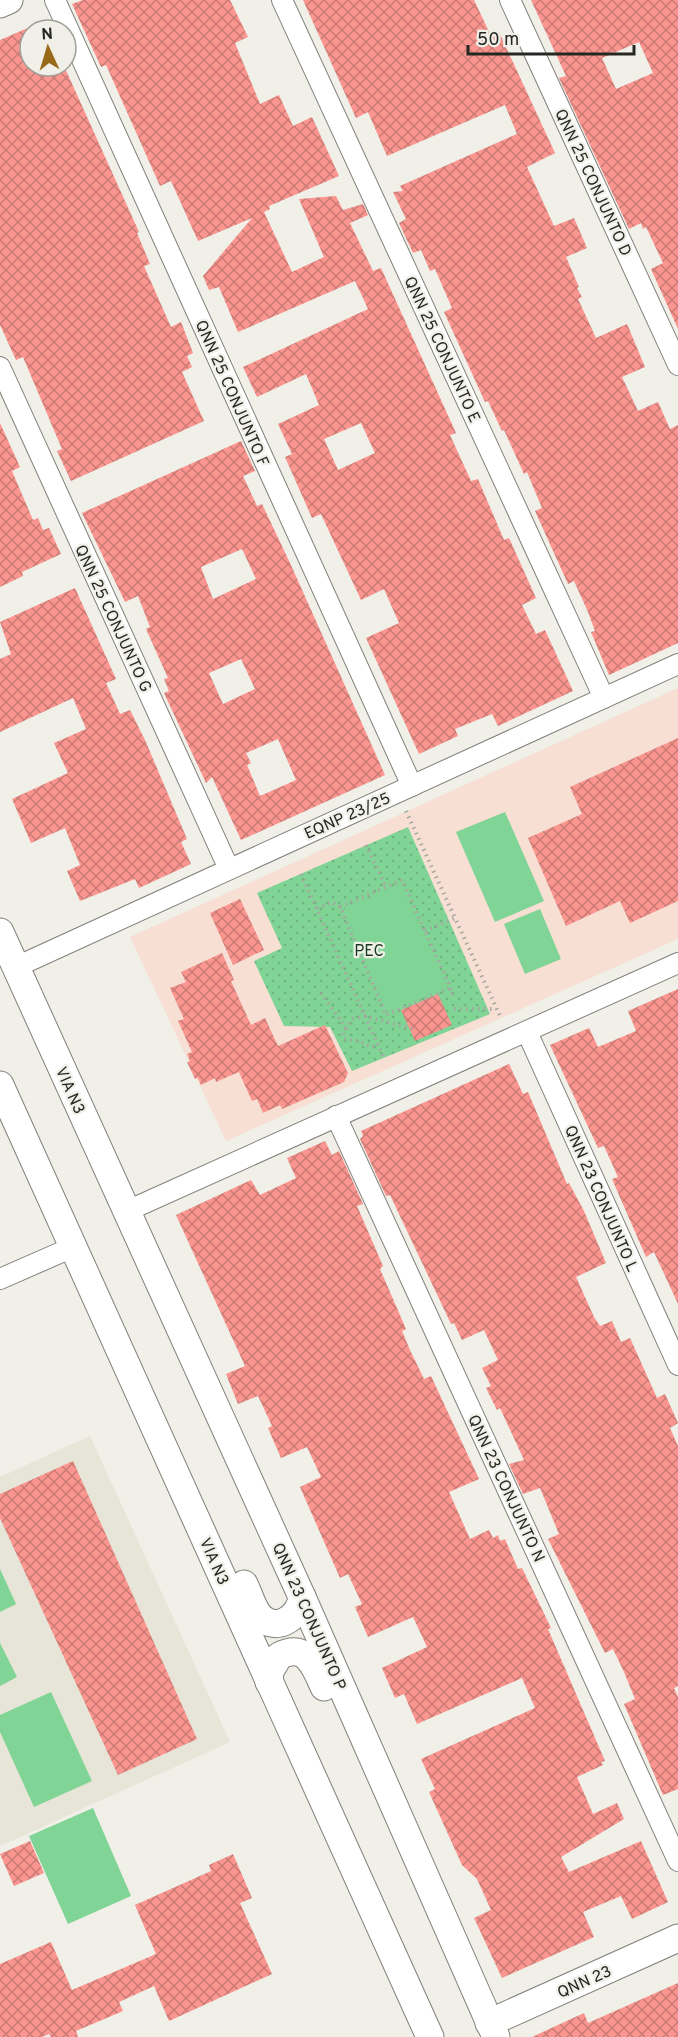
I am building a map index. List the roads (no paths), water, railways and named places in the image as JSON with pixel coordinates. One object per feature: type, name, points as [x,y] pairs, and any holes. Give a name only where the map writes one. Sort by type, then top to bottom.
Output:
[{"type":"main road","points":[[0,4],[9,0]]},
{"type":"main road","name":"VIA N3","points":[[0,932],[127,1211]]},
{"type":"main road","name":"VIA N3","points":[[0,1085],[430,2037]]},
{"type":"main road","name":"QNN 23 CONJUNTO P","points":[[127,1211],[302,1597],[493,2030]]},
{"type":"main road","points":[[152,1422],[209,1504],[257,1613],[269,1622],[285,1622],[297,1612],[302,1597]]},
{"type":"main road","points":[[269,1682],[273,1663],[286,1652],[301,1652],[313,1661],[369,1787],[430,1890]]},
{"type":"main road","name":"QNN 23","points":[[493,2030],[678,1938]]},
{"type":"street","name":"QNN 25 CONJUNTO F","points":[[55,0],[412,786]]},
{"type":"street","name":"QNN 25 CONJUNTO E","points":[[282,0],[604,698]]},
{"type":"street","name":"QNN 25 CONJUNTO D","points":[[510,0],[678,364]]},
{"type":"street","name":"QNN 25 CONJUNTO G","points":[[0,367],[229,868]]},
{"type":"street","name":"EQNP 23/25","points":[[16,967],[678,664]]},
{"type":"street","points":[[127,1211],[678,963]]},
{"type":"street","name":"QNN 23 CONJUNTO L","points":[[527,1032],[678,1365]]},
{"type":"street","name":"QNN 23 CONJUNTO N","points":[[336,1116],[678,1861]]},
{"type":"street","points":[[0,1279],[73,1247]]},
{"type":"park label","name":"PEC","points":[[369,950]]}]
